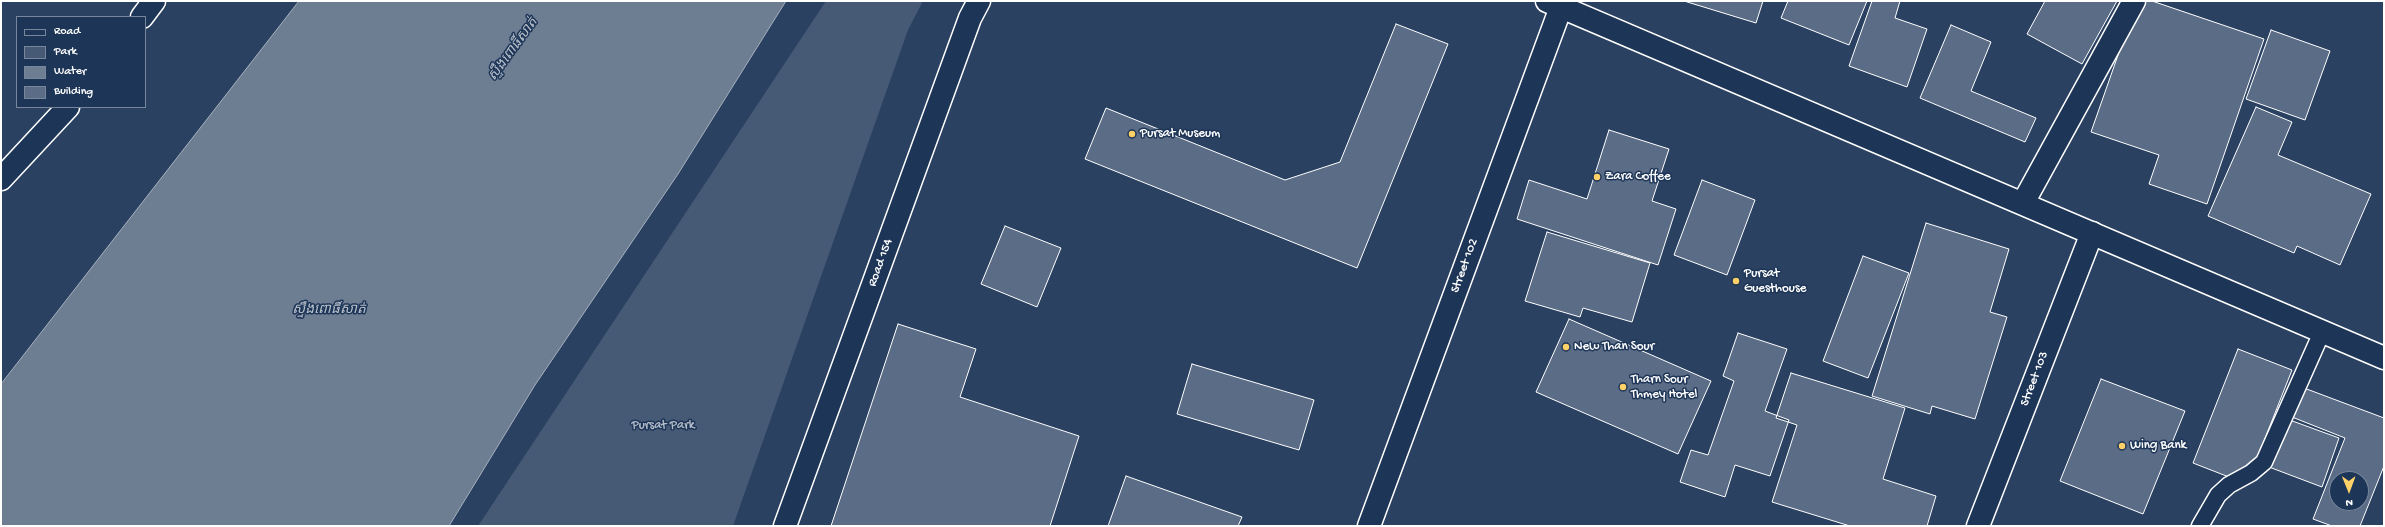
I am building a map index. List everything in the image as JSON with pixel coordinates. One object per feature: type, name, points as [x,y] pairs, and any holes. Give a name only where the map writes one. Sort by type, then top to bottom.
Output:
[{"type":"main road","points":[[143,16],[154,1]]},
{"type":"main road","name":"Road 154","points":[[785,526],[967,25],[978,1]]},
{"type":"main road","points":[[2024,203],[2134,1]]},
{"type":"main road","points":[[1554,4],[2092,232],[2384,358]]},
{"type":"main road","name":"Street 102","points":[[1369,526],[1554,4]]},
{"type":"main road","points":[[1,179],[67,108]]},
{"type":"main road","name":"Street 103","points":[[1978,526],[2092,232]]},
{"type":"lane","points":[[2200,526],[2218,495],[2229,485],[2251,473],[2264,462],[2322,332]]},
{"type":"green space","name":"Pursat Park","points":[[826,1],[923,1],[908,30],[733,526],[478,526]]},
{"type":"water","name":"ស្ទឹងពោធិ៍សាត់","points":[[299,1],[786,1],[678,174],[535,385],[449,526],[1,526],[1,384]]},
{"type":"building","points":[[1684,1],[1763,1],[1756,23]]},
{"type":"building","points":[[1788,1],[1867,1],[1849,45],[1781,18]]},
{"type":"building","points":[[1872,1],[1900,1],[1895,18],[1927,29],[1907,87],[1849,66]]},
{"type":"building","points":[[2045,1],[2117,1],[2082,64],[2027,34]]},
{"type":"building","points":[[2137,1],[2152,1],[2264,39],[2207,204],[2149,184],[2159,155],[2091,132]]},
{"type":"building","name":"Pursat Museum","points":[[1396,24],[1448,44],[1357,268],[1085,159],[1106,108],[1285,180],[1340,162]]},
{"type":"building","points":[[1951,25],[1991,42],[1971,91],[2036,118],[2025,142],[1920,98]]},
{"type":"building","points":[[2271,30],[2330,51],[2305,120],[2246,99]]},
{"type":"building","points":[[2256,107],[2292,122],[2278,155],[2371,194],[2340,265],[2297,246],[2294,253],[2208,216]]},
{"type":"building","points":[[1609,130],[1669,149],[1652,201],[1676,209],[1658,265],[1517,219],[1529,180],[1587,199]]},
{"type":"building","points":[[1702,180],[1755,200],[1727,275],[1674,255]]},
{"type":"building","points":[[1926,223],[2009,249],[1990,312],[2007,317],[1975,419],[1932,406],[1930,414],[1872,396]]},
{"type":"building","points":[[1005,226],[1061,248],[1037,307],[981,284]]},
{"type":"building","points":[[1547,232],[1650,263],[1632,322],[1583,308],[1580,317],[1525,301]]},
{"type":"building","points":[[1863,256],[1909,273],[1868,378],[1823,361]]},
{"type":"building","name":"Tharn Sour Thmey Hotel","points":[[1569,319],[1711,381],[1678,454],[1536,392]]},
{"type":"building","points":[[898,324],[976,349],[960,397],[1079,436],[1050,526],[831,526]]},
{"type":"building","points":[[1738,333],[1787,349],[1765,411],[1789,420],[1770,476],[1735,465],[1725,497],[1680,482],[1691,450],[1708,455],[1734,381],[1723,376]]},
{"type":"building","points":[[2238,349],[2292,370],[2247,484],[2193,463]]},
{"type":"building","points":[[1192,364],[1314,400],[1299,450],[1177,414]]},
{"type":"building","points":[[1791,373],[1905,408],[1883,479],[1936,496],[1927,526],[1850,526],[1772,502],[1797,425],[1776,418]]},
{"type":"building","name":"Wing Bank","points":[[2101,379],[2185,411],[2143,514],[2060,481]]},
{"type":"building","points":[[2304,388],[2384,418],[2384,466],[2369,504],[2369,471],[2332,471],[2345,438],[2292,417]]},
{"type":"building","points":[[2287,419],[2339,438],[2322,487],[2269,467]]},
{"type":"building","points":[[1126,476],[1242,517],[1238,526],[1108,526]]},
{"type":"building","points":[[2329,478],[2329,511],[2366,511],[2360,526],[2332,526],[2313,519]]},
{"type":"place","name":"Pursat Museum","points":[[1132,134]]},
{"type":"place","name":"Zara Coffee","points":[[1597,177]]},
{"type":"place","name":"Pursat Guesthouse","points":[[1736,281]]},
{"type":"place","name":"New Than Sour","points":[[1566,347]]},
{"type":"place","name":"Tharn Sour Thmey Hotel","points":[[1623,387]]},
{"type":"place","name":"Wing Bank","points":[[2122,446]]}]
